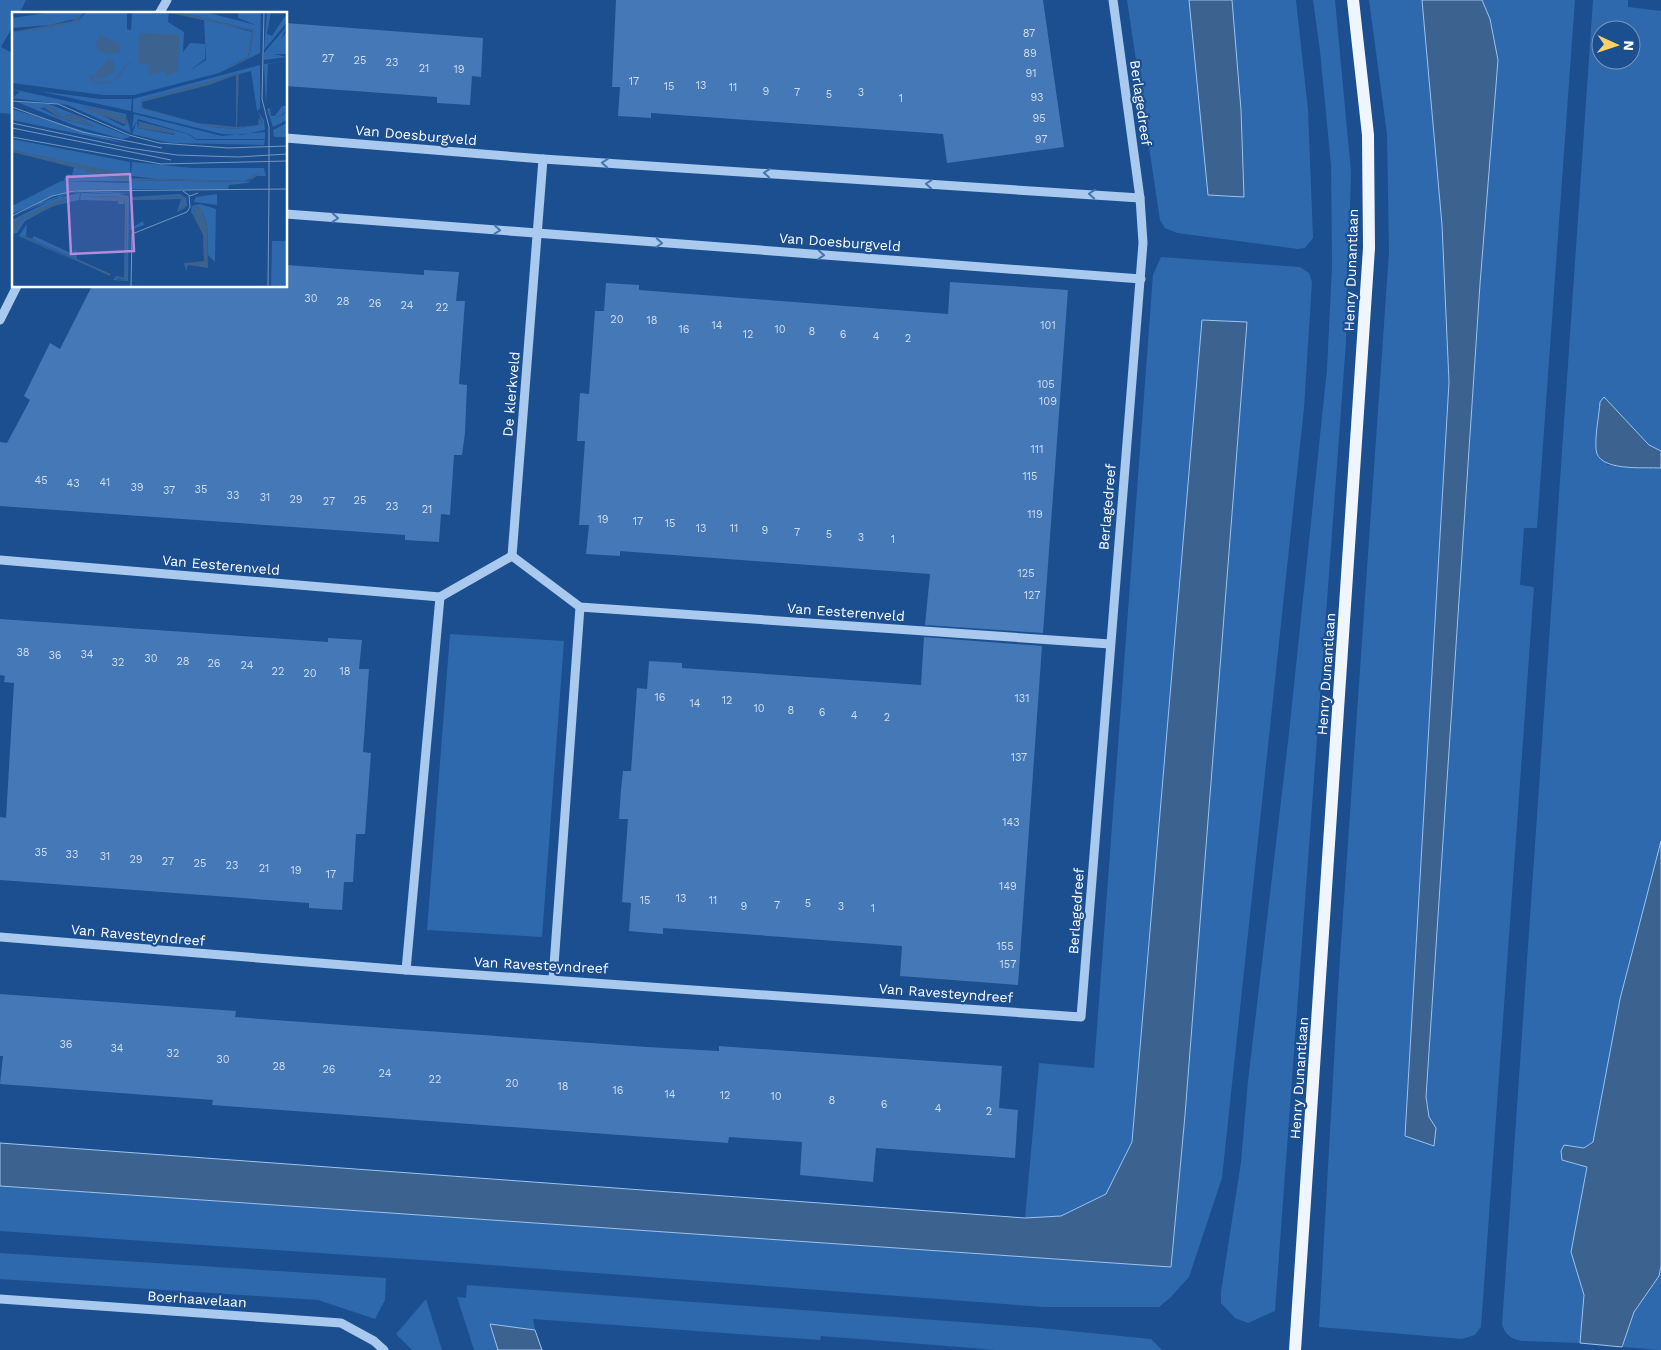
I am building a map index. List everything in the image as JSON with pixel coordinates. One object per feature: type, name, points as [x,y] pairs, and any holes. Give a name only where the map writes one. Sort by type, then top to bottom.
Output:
[{"type":"main road","name":"Henry Dunantlaan","points":[[1295,1350],[1369,248],[1368,135],[1353,0]]},
{"type":"street","points":[[160,12],[167,0]]},
{"type":"street","name":"Berlagedreef","points":[[1082,1017],[1143,243],[1140,198],[1112,0]]},
{"type":"street","name":"Van Doesburgveld","points":[[288,138],[543,159],[1140,198]]},
{"type":"street","points":[[537,234],[543,159]]},
{"type":"street","name":"Van Doesburgveld","points":[[288,214],[1141,279]]},
{"type":"street","name":"De klerkveld","points":[[512,556],[537,234]]},
{"type":"street","points":[[0,320],[16,288]]},
{"type":"street","points":[[406,970],[440,597],[512,556],[580,607],[553,979]]},
{"type":"street","name":"Van Eesterenveld","points":[[0,560],[440,597]]},
{"type":"street","name":"Van Eesterenveld","points":[[580,607],[1110,644]]},
{"type":"street","name":"Van Ravesteyndreef","points":[[0,937],[406,970],[1082,1017]]},
{"type":"street","name":"Boerhaavelaan","points":[[0,1299],[341,1323],[374,1341],[384,1350]]},
{"type":"shaded area","points":[[0,0],[26,0],[20,12],[12,12],[12,28],[1,47],[12,53],[12,114],[0,113]]},
{"type":"shaded area","points":[[1127,0],[1296,0],[1308,110],[1313,238],[1305,248],[1298,249],[1177,233],[1165,228],[1160,220]]},
{"type":"shaded area","points":[[1189,0],[1232,0],[1241,110],[1244,197],[1208,195]]},
{"type":"shaded area","points":[[1313,0],[1335,0],[1351,172],[1346,342],[1275,1311],[1248,1323],[1235,1318],[1221,1303],[1221,1292],[1241,1162],[1248,1081],[1289,733],[1327,369],[1332,266],[1331,165]]},
{"type":"shaded area","points":[[1369,0],[1422,0],[1442,225],[1449,382],[1405,1136],[1433,1146],[1436,1128],[1429,1117],[1426,1097],[1480,284],[1498,60],[1490,19],[1482,0],[1575,0],[1537,528],[1524,528],[1520,585],[1534,587],[1481,1327],[1475,1335],[1462,1339],[1319,1327],[1339,972],[1389,252],[1387,134]]},
{"type":"shaded area","points":[[1422,0],[1482,0],[1490,19],[1498,60],[1480,284],[1426,1097],[1429,1117],[1436,1128],[1434,1146],[1405,1136],[1449,382],[1442,225]]},
{"type":"shaded area","points":[[1593,0],[1628,0],[1628,7],[1661,11],[1661,451],[1649,445],[1604,397],[1607,465],[1661,468],[1661,841],[1620,999],[1593,1142],[1584,1148],[1564,1145],[1562,1160],[1587,1167],[1571,1252],[1584,1295],[1580,1343],[1522,1341],[1512,1338],[1502,1325],[1591,29],[1591,70],[1641,70],[1641,20],[1592,20]]},
{"type":"shaded area","points":[[1161,257],[1300,267],[1309,273],[1312,282],[1304,408],[1222,1178],[1189,1277],[1170,1298],[1159,1307],[1044,1307],[450,1262],[0,1231],[0,1186],[1171,1267],[1185,1115],[1246,322],[1202,321],[1132,1142],[1107,1194],[1061,1216],[1025,1218],[1039,1063],[1094,1068],[1153,275]]},
{"type":"shaded area","points":[[1202,320],[1247,322],[1185,1115],[1171,1267],[0,1186],[0,1143],[1025,1218],[1061,1216],[1106,1194],[1132,1142]]},
{"type":"shaded area","points":[[1604,397],[1649,445],[1661,451],[1661,468],[1622,467],[1604,462],[1598,456],[1596,449],[1597,431],[1600,402]]},
{"type":"shaded area","points":[[450,634],[564,641],[542,937],[427,930]]},
{"type":"shaded area","points":[[1661,841],[1661,1266],[1659,1276],[1634,1312],[1622,1347],[1580,1343],[1584,1295],[1571,1252],[1587,1167],[1562,1160],[1561,1151],[1564,1145],[1584,1148],[1593,1142],[1620,999]]},
{"type":"shaded area","points":[[0,1253],[386,1278],[385,1300],[375,1319],[318,1300],[0,1279]]},
{"type":"shaded area","points":[[1661,1266],[1661,1350],[1622,1347],[1634,1311],[1659,1276]]},
{"type":"shaded area","points":[[467,1285],[1041,1328],[1151,1339],[1162,1350],[997,1350],[821,1336],[820,1340],[533,1319],[535,1330],[490,1324],[498,1350],[474,1350],[457,1297],[466,1298]]},
{"type":"shaded area","points":[[426,1299],[442,1350],[412,1350],[396,1334]]},
{"type":"shaded area","points":[[490,1324],[535,1330],[542,1350],[498,1350]]},
{"type":"building","points":[[616,0],[1043,0],[1064,147],[947,163],[943,134],[651,113],[651,118],[618,116],[620,87],[612,87]]},
{"type":"building","points":[[288,23],[483,38],[481,77],[472,76],[470,105],[437,103],[437,97],[288,86]]},
{"type":"building","points":[[288,265],[424,275],[424,270],[459,272],[456,301],[465,301],[459,384],[467,385],[465,433],[462,455],[454,455],[450,515],[441,514],[439,542],[405,540],[405,535],[0,506],[0,442],[7,443],[30,400],[24,396],[50,343],[60,349],[91,288],[288,288]]},
{"type":"building","points":[[950,282],[1068,290],[1043,633],[925,625],[930,574],[620,551],[620,556],[586,554],[589,525],[579,525],[585,441],[577,441],[580,393],[589,394],[595,311],[604,311],[606,283],[639,285],[639,290],[948,314]]},
{"type":"building","points":[[0,619],[328,642],[328,638],[362,640],[359,669],[369,669],[363,752],[371,753],[365,834],[356,834],[353,882],[344,882],[342,910],[309,908],[309,903],[0,880],[0,817],[6,818],[14,683],[4,682],[5,676],[0,675]]},
{"type":"building","points":[[924,637],[1042,646],[1018,985],[900,976],[902,946],[663,928],[663,934],[629,931],[631,903],[622,902],[628,819],[619,819],[621,790],[623,771],[631,771],[637,688],[647,689],[649,661],[682,663],[682,668],[921,685]]},
{"type":"building","points":[[0,994],[236,1011],[235,1017],[647,1047],[719,1051],[719,1046],[1002,1066],[999,1108],[1018,1110],[1015,1158],[876,1148],[873,1182],[800,1175],[802,1142],[729,1137],[728,1143],[212,1105],[213,1100],[0,1084],[3,1056],[0,1056]]}]
